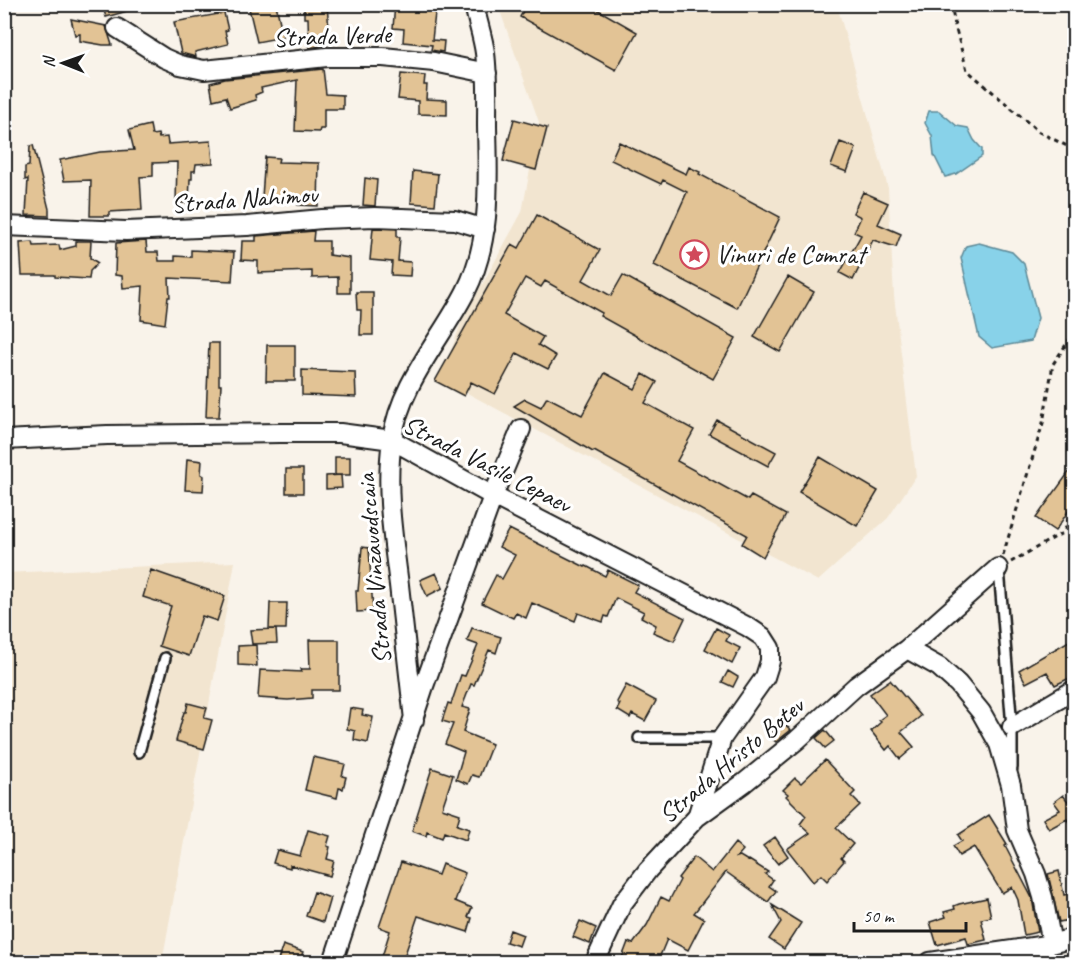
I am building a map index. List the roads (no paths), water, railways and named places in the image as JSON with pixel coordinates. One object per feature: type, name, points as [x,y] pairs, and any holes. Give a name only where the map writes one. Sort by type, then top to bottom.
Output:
[{"type":"street","name":"Strada Vinzavodscaia","points":[[414,720],[392,525],[390,476],[392,440],[396,419],[406,393],[466,290],[479,259],[485,229],[488,182],[487,73],[485,51],[474,4]]},
{"type":"street","name":"Strada Verde","points":[[117,28],[164,58],[180,65],[204,69],[327,57],[383,57],[434,62],[487,73]]},
{"type":"street","name":"Strada Nahimov","points":[[4,226],[126,231],[247,226],[375,217],[454,220],[485,229]]},
{"type":"street","name":"Strada Vinzavodscaia","points":[[333,963],[428,676],[493,496],[521,429]]},
{"type":"street","name":"Strada Vasile Cepaev","points":[[4,440],[280,433],[340,433],[392,440],[493,496],[748,627],[763,637],[770,648],[770,661],[765,677],[722,738]]},
{"type":"street","name":"Strada Hristo Botev","points":[[595,963],[622,904],[648,870],[697,817],[797,740],[856,686],[908,649],[999,568]]},
{"type":"street","points":[[908,649],[939,667],[958,684],[981,712],[999,744],[1011,785],[1017,830],[1041,889],[1049,951]]},
{"type":"street","points":[[1012,727],[1074,690]]},
{"type":"street","points":[[697,817],[722,738]]},
{"type":"street","points":[[930,963],[1049,951],[1074,938]]},
{"type":"lane","points":[[999,568],[1012,727],[1011,785]]},
{"type":"lane","points":[[139,752],[165,658]]},
{"type":"lane","points":[[639,738],[722,738]]},
{"type":"water","points":[[929,111],[939,111],[957,126],[968,128],[982,149],[982,156],[956,174],[945,177],[934,155],[932,136],[925,123]]},
{"type":"water","points":[[979,243],[1012,252],[1024,264],[1038,318],[1031,341],[992,348],[979,337],[961,258],[966,246]]},
{"type":"place","name":"Vinuri de Comrat","points":[[695,254]]}]
